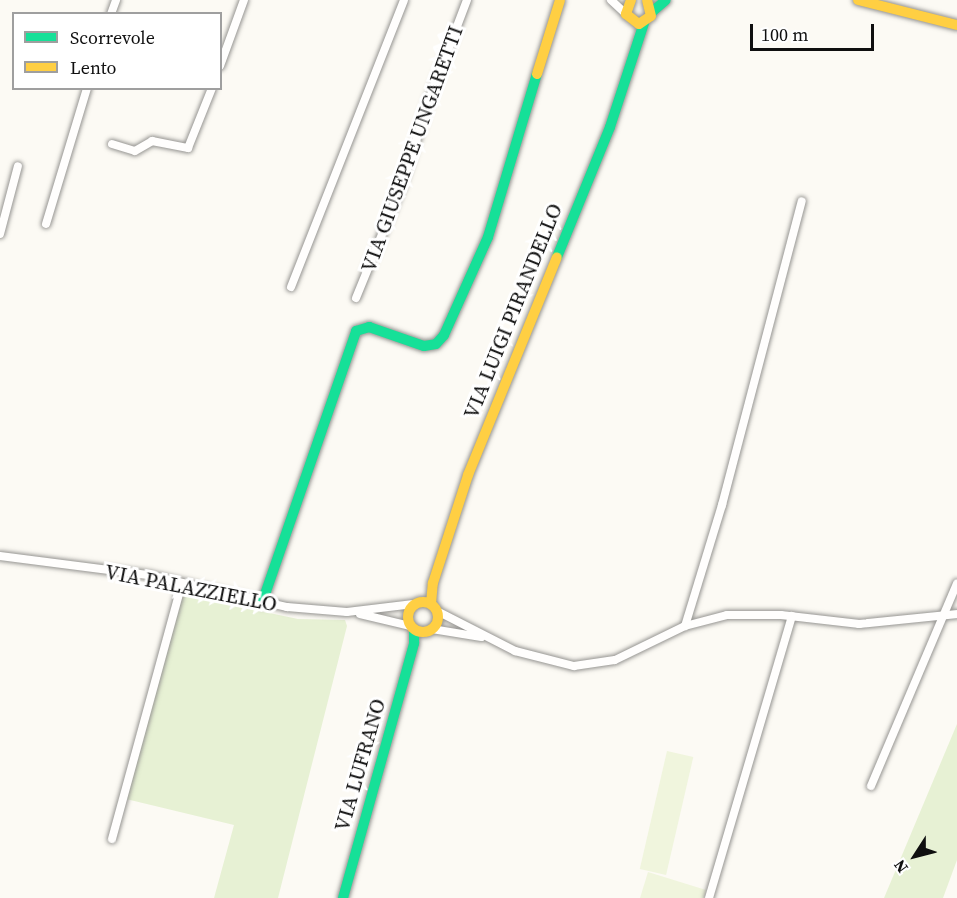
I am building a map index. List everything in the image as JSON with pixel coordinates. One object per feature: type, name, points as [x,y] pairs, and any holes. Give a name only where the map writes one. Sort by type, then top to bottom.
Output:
[{"type":"street","points":[[222,60],[244,0]]},
{"type":"street","points":[[291,287],[404,0]]},
{"type":"street","name":"VIA GIUSEPPE UNGARETTI","points":[[356,298],[402,185],[429,100],[467,0]]},
{"type":"street","points":[[262,603],[356,331],[369,327],[424,346],[436,344],[444,335],[488,237],[560,0]]},
{"type":"street","points":[[611,0],[628,7],[644,23]]},
{"type":"street","points":[[648,0],[652,12]]},
{"type":"street","name":"VIA LUIGI PIRANDELLO","points":[[426,605],[468,475],[610,127],[631,54],[644,23],[652,12],[666,0]]},
{"type":"street","points":[[858,0],[874,2],[957,25]]},
{"type":"street","name":"VIA LUIGI PIRANDELLO","points":[[628,7],[631,54]]},
{"type":"street","points":[[46,224],[86,90]]},
{"type":"street","points":[[112,144],[135,151],[152,141],[188,148],[211,90]]},
{"type":"street","points":[[0,234],[18,166]]},
{"type":"street","points":[[685,626],[728,483],[802,201]]},
{"type":"street","name":"VIA PALAZZIELLO","points":[[0,556],[182,583],[262,603],[347,612],[412,628]]},
{"type":"street","points":[[112,839],[182,583]]},
{"type":"street","points":[[872,786],[957,583]]},
{"type":"street","points":[[414,644],[438,619],[426,605]]},
{"type":"street","points":[[426,605],[491,639],[543,661],[591,666],[624,657],[685,626],[727,615],[792,616],[859,624],[957,614]]},
{"type":"street","name":"VIA PALAZZIELLO","points":[[347,612],[426,605]]},
{"type":"street","name":"VIA LUFRANO","points":[[343,898],[414,644],[408,612],[426,605]]},
{"type":"street","points":[[709,898],[792,616]]},
{"type":"street","points":[[412,628],[491,639]]},
{"type":"green space","points":[[183,595],[298,619],[345,620],[347,626],[278,898],[214,898],[234,825],[126,799]]},
{"type":"green space","points":[[957,724],[957,860],[943,898],[884,898]]},
{"type":"green space","points":[[667,751],[693,757],[666,875],[640,869]]},
{"type":"green space","points":[[648,872],[706,890],[704,898],[640,898]]},
{"type":"traffic: fast","points":[[652,12],[666,0]]},
{"type":"traffic: fast","points":[[557,257],[610,127],[644,23]]},
{"type":"traffic: fast","points":[[262,603],[356,331],[369,327],[424,346],[436,344],[444,335],[488,237],[537,74]]},
{"type":"traffic: fast","points":[[343,898],[414,643],[414,630]]},
{"type":"traffic: slow","points":[[537,74],[560,0]]},
{"type":"traffic: slow","points":[[631,0],[626,14],[639,24],[651,16],[647,0]]},
{"type":"traffic: slow","points":[[858,0],[957,25]]},
{"type":"traffic: slow","points":[[431,604],[433,583],[468,475],[557,257]]},
{"type":"traffic: slow","points":[[423,602],[434,606],[438,617],[434,628],[423,632],[412,628],[408,617],[412,606],[423,602]]}]
